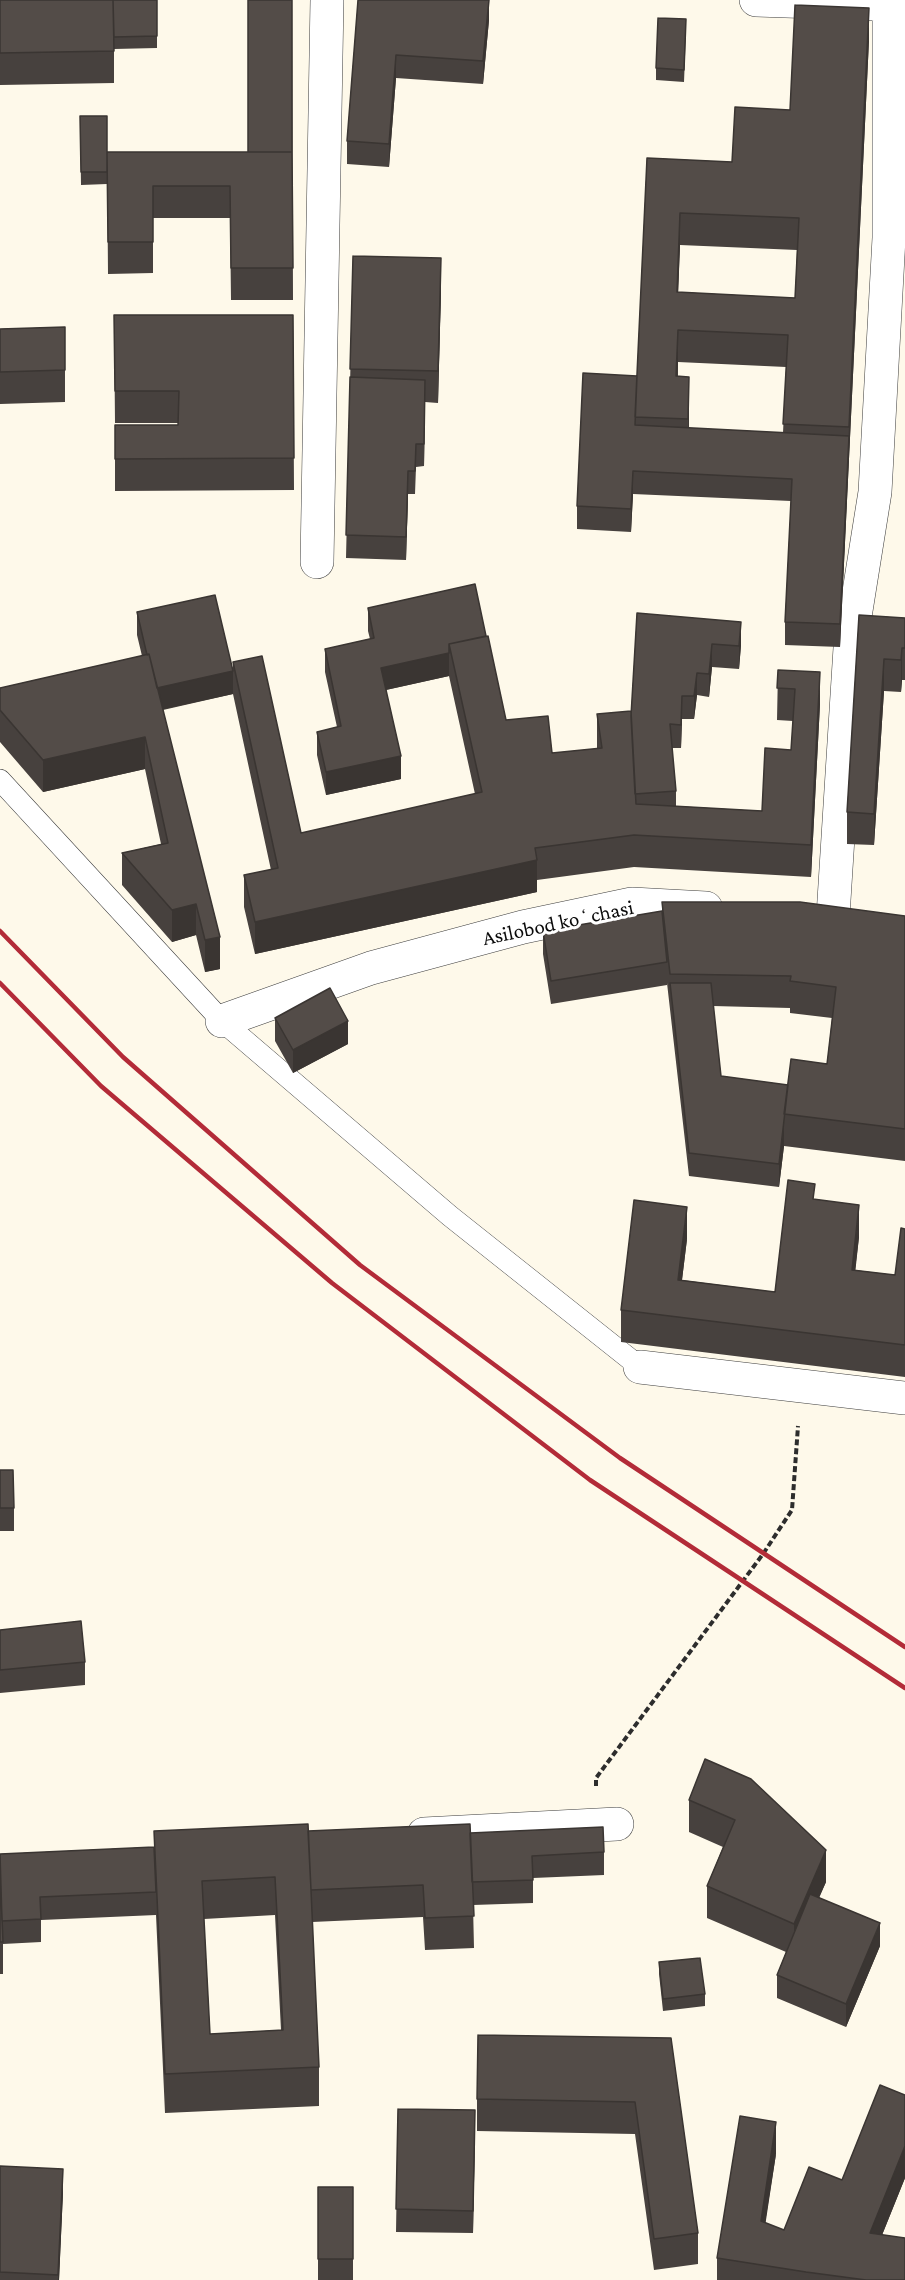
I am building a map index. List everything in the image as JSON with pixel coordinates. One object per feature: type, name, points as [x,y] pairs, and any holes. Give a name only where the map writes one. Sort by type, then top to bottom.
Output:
[{"type":"street","points":[[317,562],[327,0]]},
{"type":"street","points":[[756,0],[897,5],[889,238],[876,481],[850,648],[835,916]]},
{"type":"street","name":"Asilobod koʻchasi","points":[[222,1021],[371,968],[523,927],[632,904],[739,910]]},
{"type":"street","points":[[640,1367],[905,1398]]},
{"type":"street","points":[[393,1836],[606,1825]]},
{"type":"lane","points":[[0,780],[222,1021],[450,1216],[640,1367]]},
{"type":"path","points":[[606,1825],[596,1778],[764,1554],[792,1510],[800,1386]]},
{"type":"building","points":[[0,0],[113,0],[114,51],[0,53]]},
{"type":"building","points":[[113,0],[157,0],[157,36],[114,37]]},
{"type":"building","points":[[248,0],[292,0],[292,152],[248,152]]},
{"type":"building","points":[[358,0],[489,0],[483,61],[396,55],[389,144],[347,141]]},
{"type":"building","points":[[795,5],[869,8],[849,427],[783,424],[788,335],[678,330],[676,376],[689,377],[688,419],[635,417],[647,158],[732,162],[735,107],[790,110]],"holes":[[[680,213],[799,218],[795,298],[677,292]]]},
{"type":"building","points":[[658,18],[686,19],[684,70],[656,68]]},
{"type":"building","points":[[80,116],[107,116],[107,172],[81,172]]},
{"type":"building","points":[[107,152],[292,152],[293,268],[231,268],[230,186],[153,186],[153,242],[108,242]]},
{"type":"building","points":[[353,256],[441,258],[438,371],[350,369]]},
{"type":"building","points":[[114,315],[293,315],[294,458],[115,459],[115,425],[178,425],[179,391],[115,391]]},
{"type":"building","points":[[65,327],[65,370],[0,372],[0,329]]},
{"type":"building","points":[[583,373],[637,376],[635,425],[849,436],[840,624],[785,622],[792,479],[633,471],[631,509],[577,506]]},
{"type":"building","points":[[350,377],[425,380],[424,444],[416,444],[415,471],[408,471],[406,537],[346,535]]},
{"type":"building","points":[[475,584],[486,636],[449,644],[449,653],[381,668],[401,756],[326,772],[317,732],[341,726],[325,649],[374,638],[368,608]]},
{"type":"building","points":[[215,595],[233,671],[157,688],[137,612]]},
{"type":"building","points":[[637,613],[741,622],[739,646],[712,644],[709,674],[697,673],[694,696],[682,696],[681,725],[670,724],[676,791],[635,794],[631,716]]},
{"type":"building","points":[[859,615],[905,618],[905,648],[902,648],[901,660],[884,659],[874,814],[847,812]]},
{"type":"building","points":[[488,636],[506,720],[548,716],[552,753],[602,748],[597,714],[631,711],[636,804],[762,811],[765,748],[791,750],[795,689],[777,688],[778,670],[820,672],[811,845],[634,835],[535,848],[537,860],[255,922],[244,875],[278,868],[233,662],[262,656],[301,833],[482,792],[449,644]]},
{"type":"building","points":[[149,654],[220,937],[205,940],[196,904],[172,910],[122,853],[168,843],[145,737],[43,760],[0,710],[0,688]]},
{"type":"building","points":[[662,902],[800,902],[905,916],[905,1129],[784,1114],[791,1059],[827,1064],[836,987],[790,981],[791,976],[670,974]]},
{"type":"building","points":[[662,911],[667,962],[551,981],[543,931]]},
{"type":"building","points":[[670,983],[711,983],[721,1076],[788,1085],[779,1164],[689,1153]]},
{"type":"building","points":[[330,988],[348,1021],[293,1050],[275,1018]]},
{"type":"building","points":[[788,1180],[815,1184],[813,1199],[859,1205],[852,1270],[895,1275],[901,1228],[905,1229],[905,1345],[621,1310],[634,1200],[687,1207],[678,1280],[775,1292]]},
{"type":"building","points":[[0,1470],[13,1470],[14,1508],[0,1508]]},
{"type":"building","points":[[81,1621],[85,1662],[0,1670],[0,1630]]},
{"type":"building","points":[[705,1759],[751,1779],[826,1850],[794,1924],[707,1886],[735,1820],[689,1800]]},
{"type":"building","points":[[308,1824],[319,2067],[165,2074],[154,1831]],"holes":[[[275,1877],[283,2030],[210,2034],[202,1881]]]},
{"type":"building","points":[[470,1824],[474,1916],[425,1918],[423,1885],[311,1890],[308,1831]]},
{"type":"building","points":[[603,1827],[604,1852],[532,1856],[533,1880],[472,1882],[470,1833]]},
{"type":"building","points":[[154,1847],[156,1892],[40,1897],[41,1919],[2,1921],[0,1854]]},
{"type":"building","points":[[0,1869],[3,1942],[0,1942]]},
{"type":"building","points":[[810,1894],[880,1923],[846,2004],[777,1975]]},
{"type":"building","points":[[700,1958],[705,1994],[663,1999],[659,1962]]},
{"type":"building","points":[[478,2035],[671,2038],[698,2233],[654,2239],[635,2102],[477,2099]]},
{"type":"building","points":[[880,2085],[905,2095],[905,2146],[870,2233],[905,2238],[905,2280],[866,2280],[717,2258],[740,2116],[776,2122],[761,2221],[784,2230],[809,2167],[842,2180]]},
{"type":"building","points":[[398,2109],[475,2110],[473,2211],[396,2209]]},
{"type":"building","points":[[0,2166],[63,2169],[58,2275],[0,2272]]},
{"type":"building","points":[[318,2187],[353,2187],[353,2259],[318,2259]]},
{"type":"railway","points":[[0,931],[123,1057],[360,1265],[620,1458],[905,1647]]},
{"type":"railway","points":[[0,983],[101,1086],[332,1283],[590,1480],[905,1688]]}]
